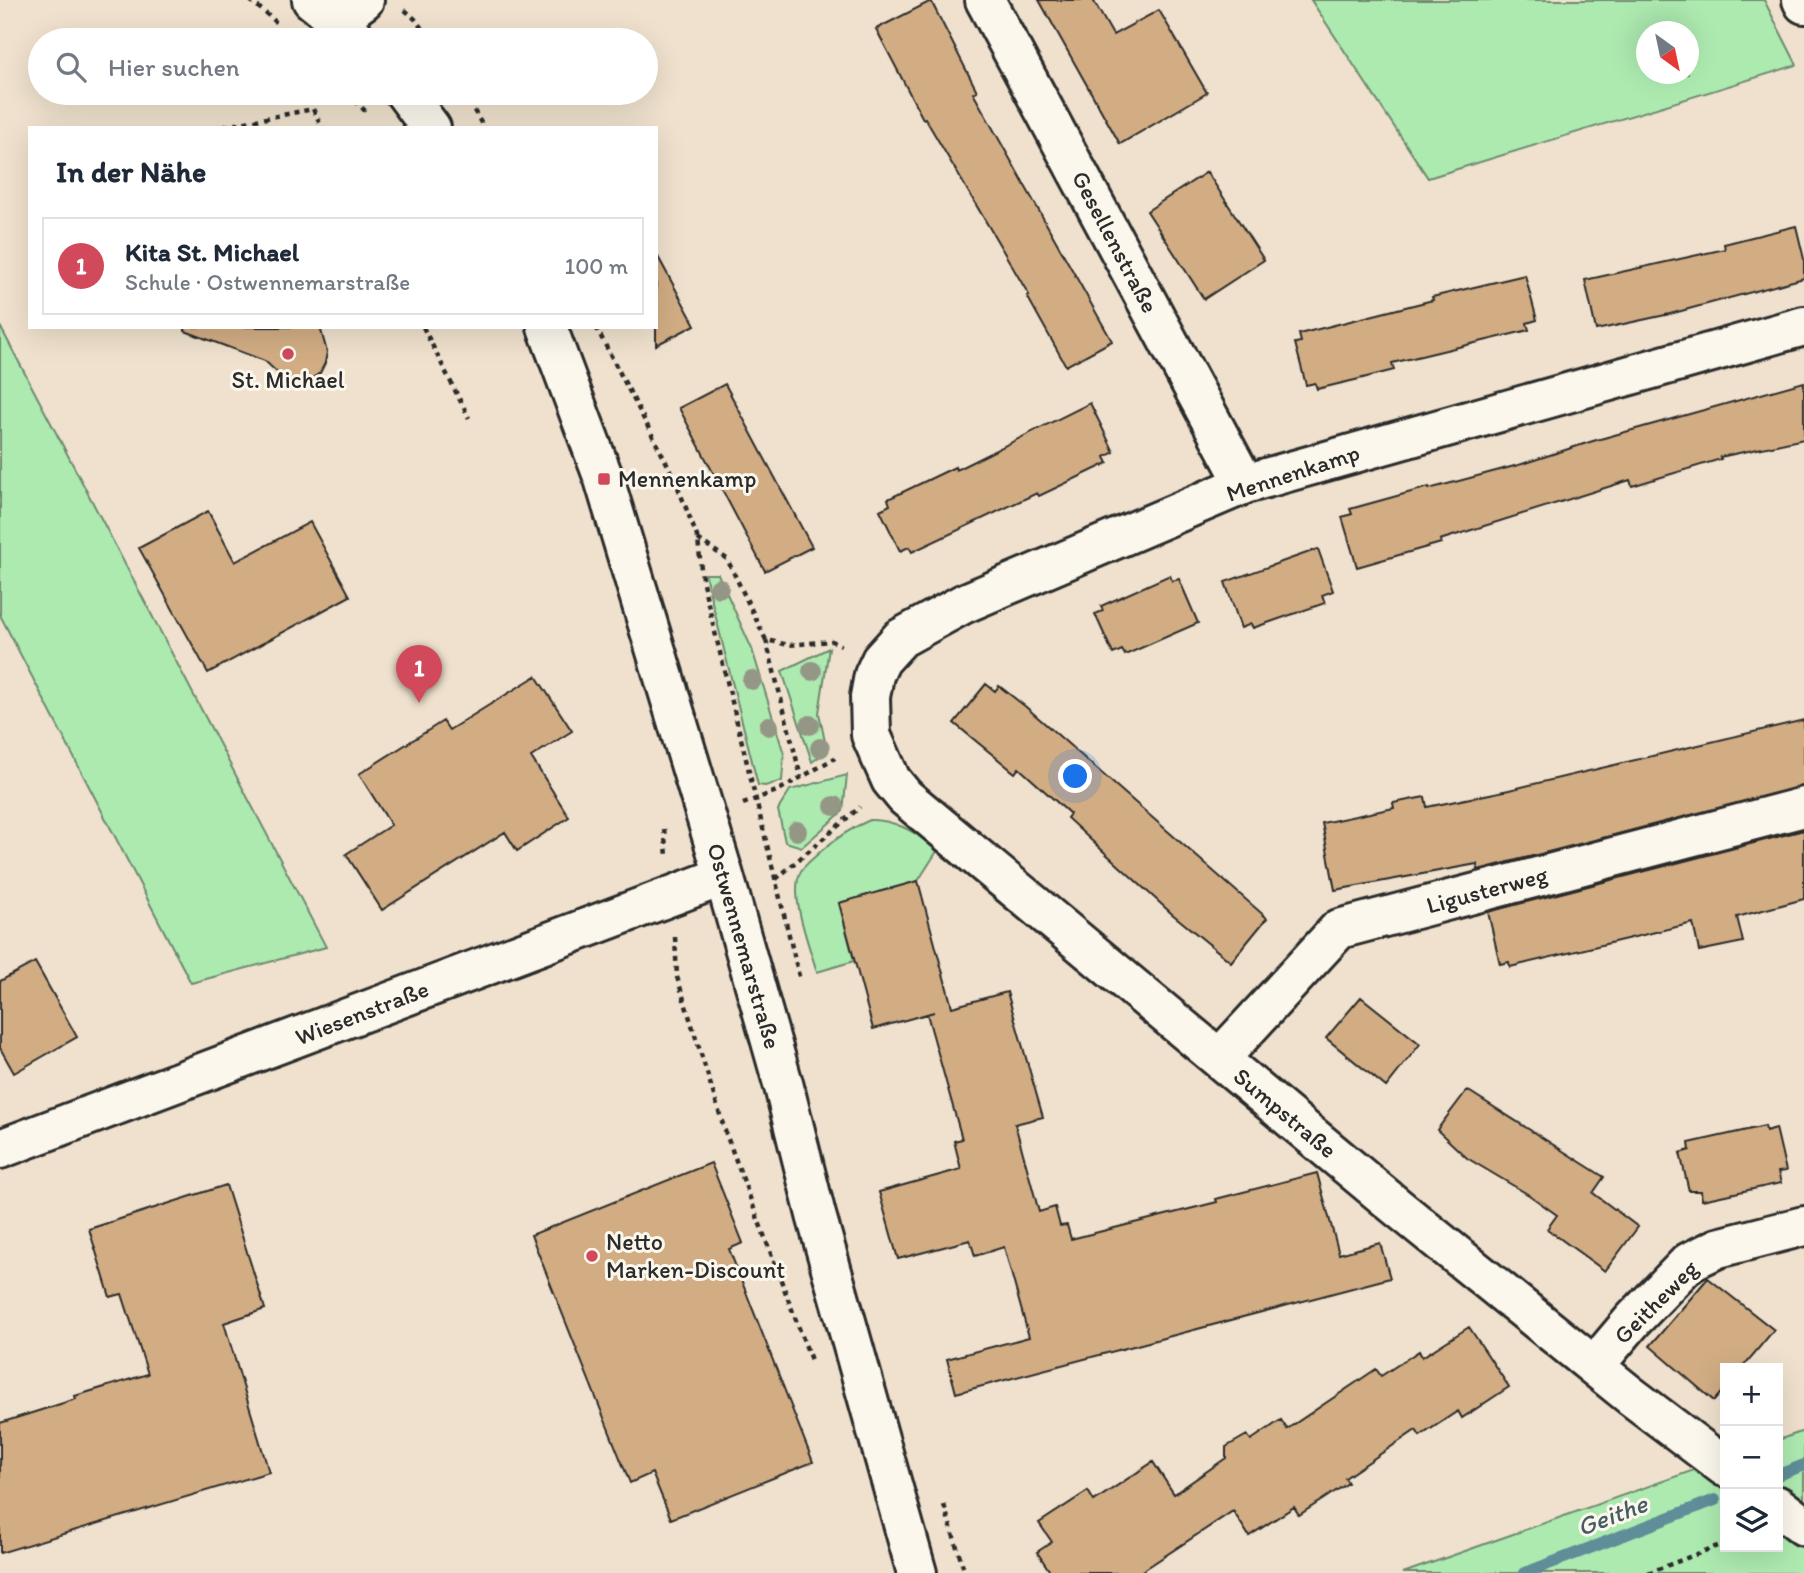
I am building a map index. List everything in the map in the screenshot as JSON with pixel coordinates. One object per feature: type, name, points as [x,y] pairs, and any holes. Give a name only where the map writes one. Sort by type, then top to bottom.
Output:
[{"type":"street","name":"Gesellenstraße","points":[[985,0],[1245,484]]},
{"type":"street","points":[[414,105],[430,126]]},
{"type":"street","name":"Mennenkamp","points":[[871,735],[870,697],[874,675],[881,660],[901,638],[963,604],[1245,484],[1804,326]]},
{"type":"street","name":"Ostwennemarstraße","points":[[548,329],[604,479],[724,876],[916,1573]]},
{"type":"street","name":"Sumpstraße","points":[[871,735],[891,780],[905,797],[1397,1207],[1720,1463]]},
{"type":"street","name":"Ligusterweg","points":[[1220,1058],[1339,929],[1804,807]]},
{"type":"street","name":"Wiesenstraße","points":[[0,1149],[724,876]]},
{"type":"street","name":"Geitheweg","points":[[1595,1365],[1633,1320],[1689,1262],[1718,1248],[1804,1227]]},
{"type":"street","points":[[1783,1510],[1804,1526]]},
{"type":"path","points":[[401,6],[421,28]]},
{"type":"path","points":[[471,105],[483,126]]},
{"type":"path","points":[[225,126],[313,109],[321,126]]},
{"type":"path","points":[[424,329],[469,418]]},
{"type":"path","points":[[597,329],[674,477],[698,539],[702,579],[802,987]]},
{"type":"path","points":[[698,539],[727,559],[766,640],[801,778]]},
{"type":"path","points":[[766,640],[789,645],[832,641],[881,660]]},
{"type":"path","points":[[757,799],[801,778],[871,735]]},
{"type":"path","points":[[776,879],[891,780]]},
{"type":"path","points":[[664,829],[673,895],[677,977],[726,1134],[814,1369]]},
{"type":"path","points":[[941,1493],[965,1573]]},
{"type":"path","points":[[1648,1573],[1720,1545]]},
{"type":"green space","points":[[1311,0],[1764,0],[1797,65],[1428,178]]},
{"type":"green space","points":[[0,326],[326,947],[191,983],[0,615]]},
{"type":"green space","points":[[705,574],[718,574],[752,649],[784,754],[782,781],[765,786],[758,785]]},
{"type":"green space","points":[[829,648],[819,713],[827,751],[812,762],[782,671]]},
{"type":"green space","points":[[847,775],[843,811],[802,847],[785,842],[778,810],[790,790]]},
{"type":"green space","points":[[870,820],[898,825],[939,848],[918,881],[839,903],[854,961],[817,972],[799,906],[797,893],[801,871],[832,842]]},
{"type":"green space","points":[[1804,1431],[1804,1506],[1783,1491],[1783,1438]]},
{"type":"green space","points":[[1694,1470],[1720,1488],[1720,1552],[1783,1552],[1783,1529],[1804,1543],[1804,1573],[1403,1573]]},
{"type":"building","points":[[1039,0],[1093,0],[1113,35],[1159,10],[1207,93],[1120,144]]},
{"type":"building","points":[[931,1],[977,91],[973,93],[1112,341],[1066,366],[1027,296],[1029,295],[925,118],[923,119],[876,29]]},
{"type":"building","points":[[1207,172],[1264,260],[1204,299],[1147,211]]},
{"type":"building","points":[[1796,226],[1804,259],[1804,278],[1670,314],[1596,330],[1585,280],[1725,249],[1724,244]]},
{"type":"building","points":[[658,257],[695,325],[656,345],[658,329]]},
{"type":"building","points":[[1525,275],[1537,320],[1527,323],[1529,330],[1392,363],[1394,370],[1355,380],[1317,389],[1315,383],[1306,385],[1295,343],[1301,342],[1299,334],[1433,300],[1432,297]]},
{"type":"building","name":"St. Michael","points":[[321,329],[327,352],[325,363],[320,373],[311,379],[292,382],[282,377],[265,361],[185,331]]},
{"type":"building","points":[[1804,382],[1804,439],[1720,457],[1721,459],[1632,486],[1630,480],[1440,540],[1441,543],[1357,567],[1342,517],[1352,514],[1350,509],[1522,464],[1593,441]]},
{"type":"building","points":[[725,384],[812,547],[765,571],[679,408]]},
{"type":"building","points":[[1090,403],[1114,452],[1105,457],[1108,463],[912,552],[909,547],[900,551],[880,510],[890,505],[888,499],[955,467],[956,470]]},
{"type":"building","points":[[208,511],[235,562],[310,522],[350,596],[208,673],[139,548]]},
{"type":"building","points":[[1318,549],[1333,591],[1322,595],[1325,603],[1253,628],[1251,624],[1241,628],[1225,582]]},
{"type":"building","points":[[1170,575],[1172,581],[1179,579],[1198,623],[1125,655],[1122,650],[1113,654],[1095,614],[1103,611],[1101,606]]},
{"type":"building","points":[[536,676],[572,731],[531,757],[569,817],[517,851],[505,832],[382,910],[346,854],[391,825],[359,774],[443,721],[449,730]]},
{"type":"building","points":[[986,684],[995,691],[999,686],[1026,707],[1267,918],[1231,962],[1171,913],[1092,841],[1067,818],[1070,814],[1019,768],[1015,773],[954,723]]},
{"type":"building","points":[[1804,720],[1804,786],[1478,870],[1477,864],[1335,890],[1322,823],[1394,808],[1393,803],[1425,797],[1427,807],[1509,790]]},
{"type":"building","points":[[1804,830],[1804,899],[1737,917],[1743,942],[1699,951],[1693,923],[1510,967],[1509,962],[1500,964],[1488,912]]},
{"type":"building","points":[[918,881],[952,1007],[1007,992],[1043,1117],[1015,1124],[1039,1212],[1055,1207],[1060,1226],[1067,1225],[1071,1239],[1317,1173],[1339,1254],[1380,1243],[1390,1278],[956,1393],[947,1359],[1029,1337],[1004,1247],[975,1256],[970,1240],[898,1259],[879,1192],[961,1169],[954,1141],[962,1139],[927,1014],[934,1012],[873,1029],[839,903]]},
{"type":"building","points":[[35,962],[77,1037],[14,1073],[0,1048],[0,981]]},
{"type":"building","points":[[1361,997],[1420,1044],[1386,1087],[1326,1038]]},
{"type":"building","points":[[1467,1090],[1604,1177],[1593,1193],[1638,1227],[1605,1271],[1547,1229],[1557,1215],[1467,1158],[1437,1130]]},
{"type":"building","points":[[1765,1126],[1766,1131],[1776,1128],[1786,1171],[1778,1172],[1781,1183],[1702,1200],[1701,1191],[1689,1191],[1680,1153],[1690,1150],[1689,1143]]},
{"type":"building","points":[[711,1163],[743,1243],[729,1249],[813,1462],[671,1519],[652,1473],[630,1483],[531,1235]]},
{"type":"building","points":[[226,1185],[265,1309],[224,1323],[269,1472],[0,1553],[0,1423],[148,1374],[122,1294],[110,1297],[89,1229]]},
{"type":"building","points":[[1708,1278],[1774,1330],[1746,1363],[1720,1363],[1720,1394],[1714,1401],[1650,1346]]},
{"type":"building","points":[[1469,1327],[1509,1387],[1462,1418],[1458,1411],[1420,1436],[1416,1430],[1345,1478],[1348,1483],[1299,1515],[1294,1507],[1249,1536],[1233,1511],[1139,1573],[1051,1573],[1037,1552],[1052,1542],[1039,1523],[1088,1491],[1094,1501],[1153,1462],[1174,1494],[1226,1458],[1226,1447],[1247,1435],[1251,1440],[1281,1420],[1287,1429],[1376,1369],[1381,1376],[1419,1351],[1422,1357]]},
{"type":"waterway","name":"Geithe","points":[[1783,1473],[1804,1465]]},
{"type":"waterway","name":"Geithe","points":[[1525,1573],[1715,1500]]},
{"type":"place","name":"St. Michael","points":[[288,354]]},
{"type":"place","name":"Mennenkamp","points":[[604,479]]},
{"type":"place","name":"Kita St. Michael","points":[[419,703]]},
{"type":"place","name":"Netto Marken-Discount","points":[[592,1256]]}]
